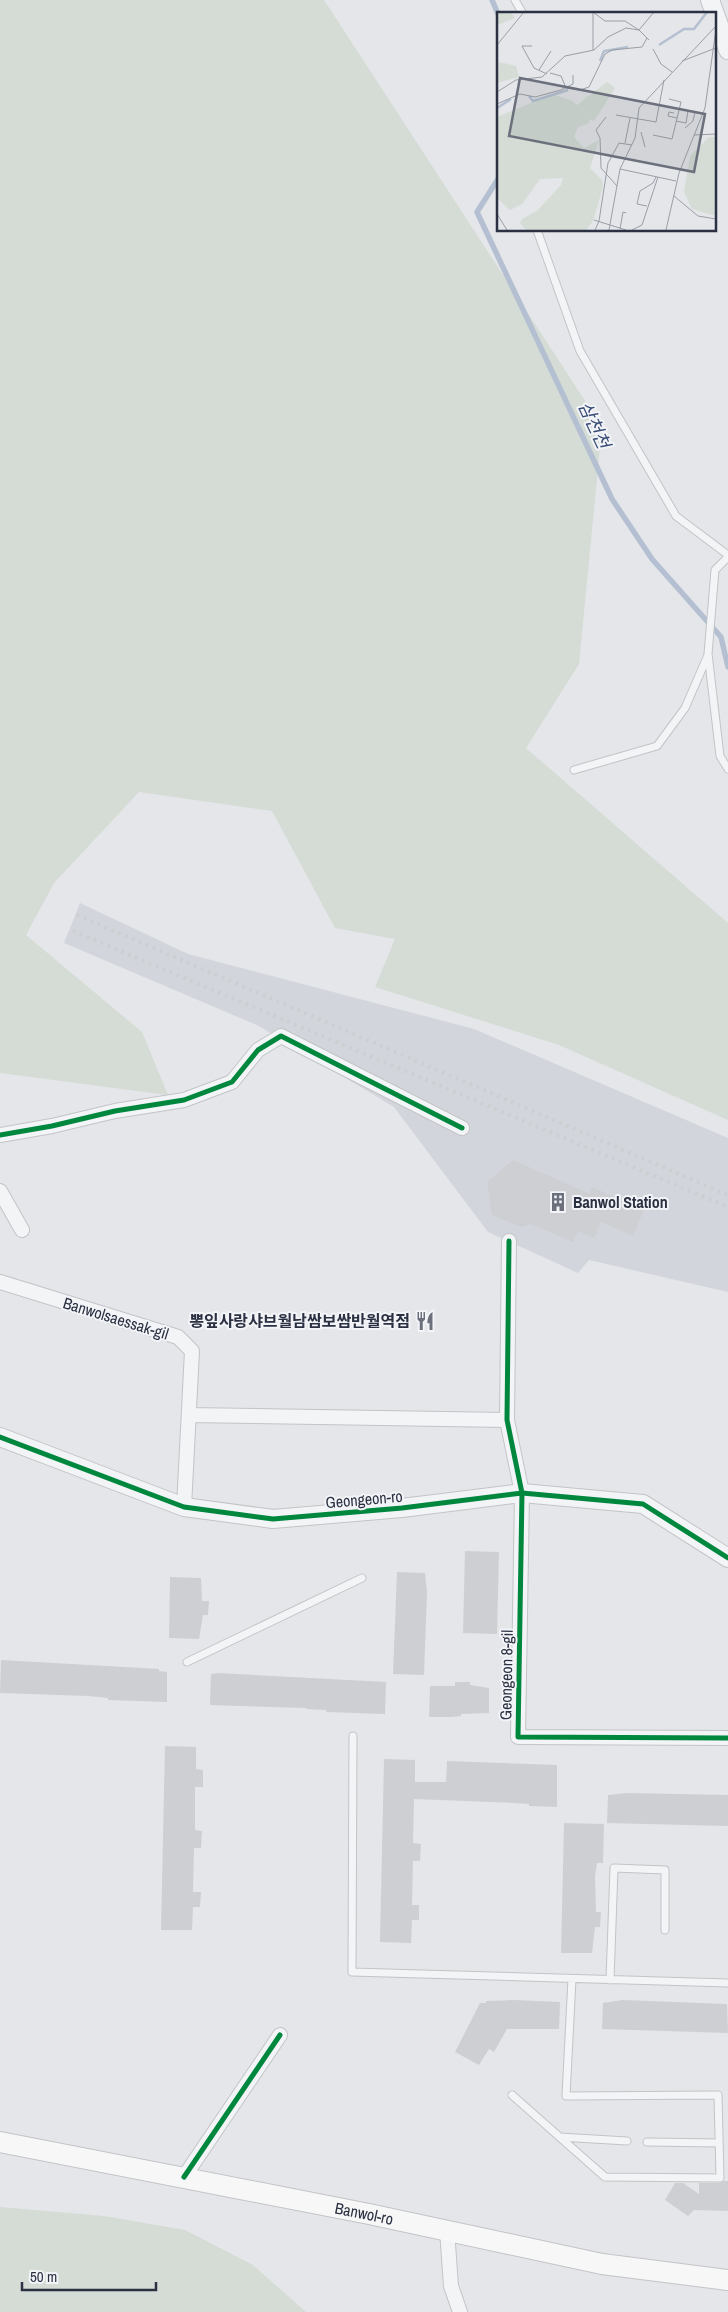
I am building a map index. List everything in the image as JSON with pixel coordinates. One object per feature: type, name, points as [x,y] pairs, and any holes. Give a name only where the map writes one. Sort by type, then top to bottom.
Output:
[{"type":"main road","name":"Banwol-ro","points":[[0,2142],[447,2230],[602,2264],[728,2280]]},
{"type":"street","points":[[710,0],[714,12]]},
{"type":"street","points":[[716,17],[728,50]]},
{"type":"street","points":[[0,1135],[52,1126],[115,1111],[184,1100],[232,1082],[258,1050],[282,1036],[462,1128]]},
{"type":"street","points":[[0,1191],[22,1230]]},
{"type":"street","points":[[509,1241],[506,1420],[522,1493]]},
{"type":"street","name":"Banwolsaessak-gil","points":[[0,1282],[178,1337],[192,1352],[184,1507]]},
{"type":"street","points":[[189,1415],[506,1420]]},
{"type":"street","name":"Geongeon-ro","points":[[0,1437],[184,1507],[273,1519],[402,1508],[522,1493],[643,1504],[728,1558]]},
{"type":"street","name":"Geongeon 8-gil","points":[[522,1493],[518,1737],[728,1738]]},
{"type":"street","points":[[184,2177],[280,2035]]},
{"type":"street","points":[[447,2230],[451,2286],[460,2312]]},
{"type":"lane","points":[[515,0],[522,12]]},
{"type":"lane","points":[[537,231],[580,351],[676,516],[728,556],[715,570],[708,654],[720,756],[728,770]]},
{"type":"lane","points":[[574,770],[657,746],[685,708],[708,654]]},
{"type":"lane","points":[[187,1662],[362,1578]]},
{"type":"lane","points":[[354,1736],[352,1972],[728,1983]]},
{"type":"lane","points":[[610,1980],[614,1868],[665,1870],[665,1930]]},
{"type":"lane","points":[[512,2095],[604,2177],[720,2178],[718,2095],[566,2096],[572,1979]]},
{"type":"lane","points":[[560,2137],[627,2141]]},
{"type":"lane","points":[[647,2142],[719,2143]]},
{"type":"shaded area","points":[[0,0],[324,0],[602,427],[579,664],[526,748],[728,923],[728,1120],[559,1045],[375,987],[395,939],[335,928],[272,811],[139,792],[54,883],[26,935],[142,1032],[168,1095],[0,1073]]},
{"type":"shaded area","points":[[80,903],[188,954],[474,1029],[728,1138],[728,1292],[589,1260],[578,1273],[488,1232],[394,1107],[259,1026],[64,943]]},
{"type":"shaded area","points":[[0,2207],[104,2216],[185,2230],[253,2265],[306,2312],[0,2312]]},
{"type":"building","name":"Banwol Station","points":[[513,1160],[590,1194],[592,1187],[644,1210],[633,1236],[601,1222],[594,1238],[578,1231],[573,1242],[531,1224],[521,1227],[492,1215],[487,1182]]},
{"type":"building","points":[[465,1551],[499,1552],[497,1634],[463,1633]]},
{"type":"building","points":[[397,1572],[425,1573],[427,1592],[424,1675],[393,1674]]},
{"type":"building","points":[[170,1577],[201,1578],[202,1601],[209,1601],[208,1615],[203,1615],[199,1639],[169,1638]]},
{"type":"building","points":[[1,1660],[159,1669],[159,1671],[167,1672],[167,1702],[108,1700],[108,1698],[88,1696],[0,1693]]},
{"type":"building","points":[[211,1674],[386,1682],[385,1714],[326,1712],[326,1710],[306,1708],[210,1705]]},
{"type":"building","points":[[455,1682],[470,1682],[470,1685],[489,1688],[489,1713],[461,1714],[461,1716],[452,1717],[429,1717],[430,1686],[455,1686]]},
{"type":"building","points":[[165,1746],[196,1747],[196,1769],[203,1770],[203,1787],[195,1787],[195,1830],[202,1831],[201,1848],[194,1848],[193,1892],[201,1892],[200,1907],[193,1907],[192,1930],[161,1930]]},
{"type":"building","points":[[384,1759],[415,1760],[415,1782],[446,1782],[447,1761],[557,1765],[557,1807],[529,1806],[529,1804],[514,1803],[414,1799],[413,1843],[421,1844],[420,1861],[413,1861],[412,1905],[419,1905],[419,1920],[412,1920],[411,1943],[380,1942]]},
{"type":"building","points":[[627,1793],[728,1795],[728,1826],[607,1823],[608,1795]]},
{"type":"building","points":[[564,1823],[604,1824],[603,1863],[597,1863],[595,1876],[596,1912],[601,1912],[600,1927],[595,1927],[592,1953],[561,1953]]},
{"type":"building","points":[[514,2000],[560,2002],[559,2029],[507,2029],[494,2052],[489,2049],[479,2065],[455,2052],[480,2003]]},
{"type":"building","points":[[623,2000],[727,2004],[728,2033],[602,2029],[603,2003]]},
{"type":"building","points":[[728,2181],[728,2211],[694,2210],[688,2216],[665,2200],[675,2183],[683,2183],[699,2194],[699,2183],[720,2183]]},
{"type":"waterway","name":"삼천천","points":[[492,0],[497,12]]},
{"type":"waterway","name":"삼천천","points":[[497,181],[477,212],[612,499],[652,559],[721,637],[728,667]]},
{"type":"railway","points":[[77,915],[728,1195]]},
{"type":"railway","points":[[73,931],[728,1207]]},
{"type":"cycle path","points":[[0,1135],[52,1126],[115,1111],[184,1100],[232,1082],[258,1050],[281,1036],[462,1128]]},
{"type":"cycle path","points":[[509,1241],[507,1420],[522,1493],[518,1737],[728,1738]]},
{"type":"cycle path","points":[[0,1437],[184,1507],[273,1519],[402,1508],[522,1493],[643,1504],[728,1558]]},
{"type":"cycle path","points":[[184,2177],[280,2035]]},
{"type":"place","name":"Banwol Station","points":[[558,1202]]},
{"type":"place","name":"뽕잎사랑샤브월남쌈보쌈반월역점","points":[[425,1321]]}]
